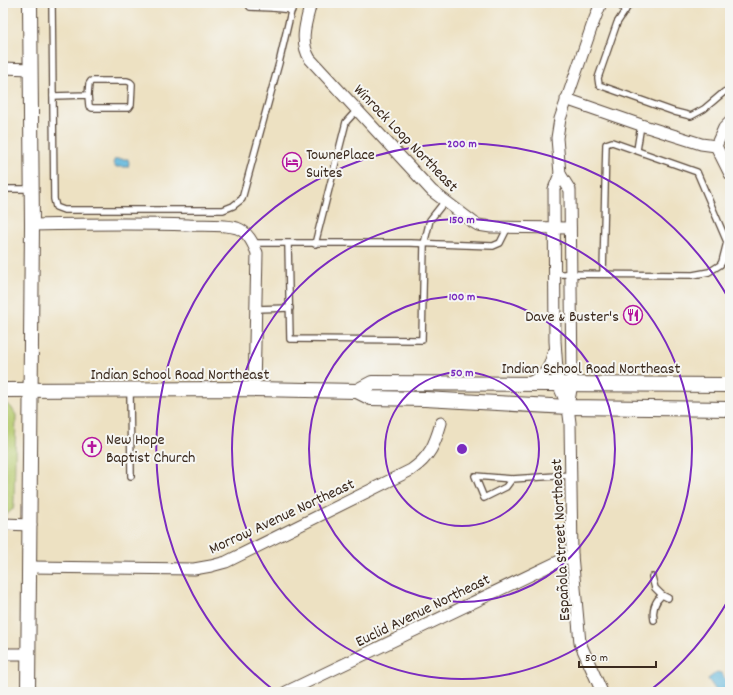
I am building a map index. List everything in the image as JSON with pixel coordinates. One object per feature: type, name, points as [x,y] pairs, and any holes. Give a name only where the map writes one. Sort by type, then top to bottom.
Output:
[{"type":"street","points":[[28,692],[32,390],[30,3]]},
{"type":"street","name":"Winrock Loop Northeast","points":[[311,3],[303,37],[306,53],[432,191],[467,219],[478,225],[491,227],[570,228]]},
{"type":"street","points":[[527,384],[537,380],[547,371],[551,361],[555,341],[554,189],[560,174],[558,129],[566,99],[601,3]]},
{"type":"street","points":[[3,68],[31,69]]},
{"type":"street","points":[[566,99],[701,144],[716,146]]},
{"type":"street","points":[[716,146],[724,128],[730,122]]},
{"type":"street","points":[[716,146],[730,174]]},
{"type":"street","points":[[560,174],[570,190],[571,274],[565,384]]},
{"type":"street","points":[[32,225],[165,224],[237,228],[253,243],[257,254],[254,389]]},
{"type":"street","points":[[555,341],[565,384]]},
{"type":"street","name":"Indian School Road Northeast","points":[[357,391],[372,383],[730,385]]},
{"type":"street","name":"Española Street Northeast","points":[[565,384],[570,423],[572,555],[580,643],[602,692]]},
{"type":"street","name":"Indian School Road Northeast","points":[[3,390],[254,389],[357,391],[371,398],[424,399],[568,407],[730,409]]},
{"type":"street","name":"Morrow Avenue Northeast","points":[[30,566],[194,569],[226,562],[418,466],[429,455],[441,423]]},
{"type":"street","points":[[3,524],[31,525]]},
{"type":"street","name":"Euclid Avenue Northeast","points":[[286,692],[572,555]]},
{"type":"street","points":[[3,654],[29,654]]},
{"type":"lane","points":[[52,3],[54,198],[56,207],[64,210],[223,210],[233,206],[242,199],[294,3]]},
{"type":"lane","points":[[248,3],[250,7],[253,8],[273,5],[292,10]]},
{"type":"lane","points":[[619,3],[625,11]]},
{"type":"lane","points":[[630,3],[616,23],[598,78],[599,85],[675,112],[691,116],[704,109],[724,92],[730,89]]},
{"type":"lane","points":[[91,81],[128,81],[132,84],[131,106],[129,108],[92,108],[89,106],[88,95],[89,84],[91,81]]},
{"type":"lane","points":[[53,96],[88,95]]},
{"type":"lane","points":[[315,244],[346,122],[357,110]]},
{"type":"lane","points":[[637,150],[641,125]]},
{"type":"lane","points":[[554,274],[693,275],[709,272],[720,265],[728,241],[697,172],[612,142],[606,144],[603,274]]},
{"type":"lane","points":[[3,190],[32,190]]},
{"type":"lane","points":[[288,244],[290,339],[422,340],[424,244],[430,220],[445,201]]},
{"type":"lane","points":[[253,243],[493,246],[500,243],[508,227]]},
{"type":"lane","points":[[256,309],[290,308]]},
{"type":"lane","points":[[130,390],[131,476]]},
{"type":"lane","points":[[512,479],[506,487],[484,498],[475,476],[512,479],[571,475]]},
{"type":"lane","points":[[652,577],[655,588],[662,595],[668,598]]},
{"type":"lane","points":[[654,620],[652,613],[656,600],[662,595]]},
{"type":"green space","points":[[3,402],[11,407],[16,415],[14,504],[13,509],[6,515],[3,515]]},
{"type":"water","points":[[115,159],[128,159],[128,167],[115,167],[113,163]]},
{"type":"water","points":[[717,672],[721,673],[730,686],[722,692],[717,692],[708,679]]},
{"type":"place","name":"TownePlace Suites","points":[[292,162]]},
{"type":"place","name":"Dave & Buster's","points":[[633,315]]},
{"type":"place","name":"New Hope Baptist Church","points":[[92,447]]}]
